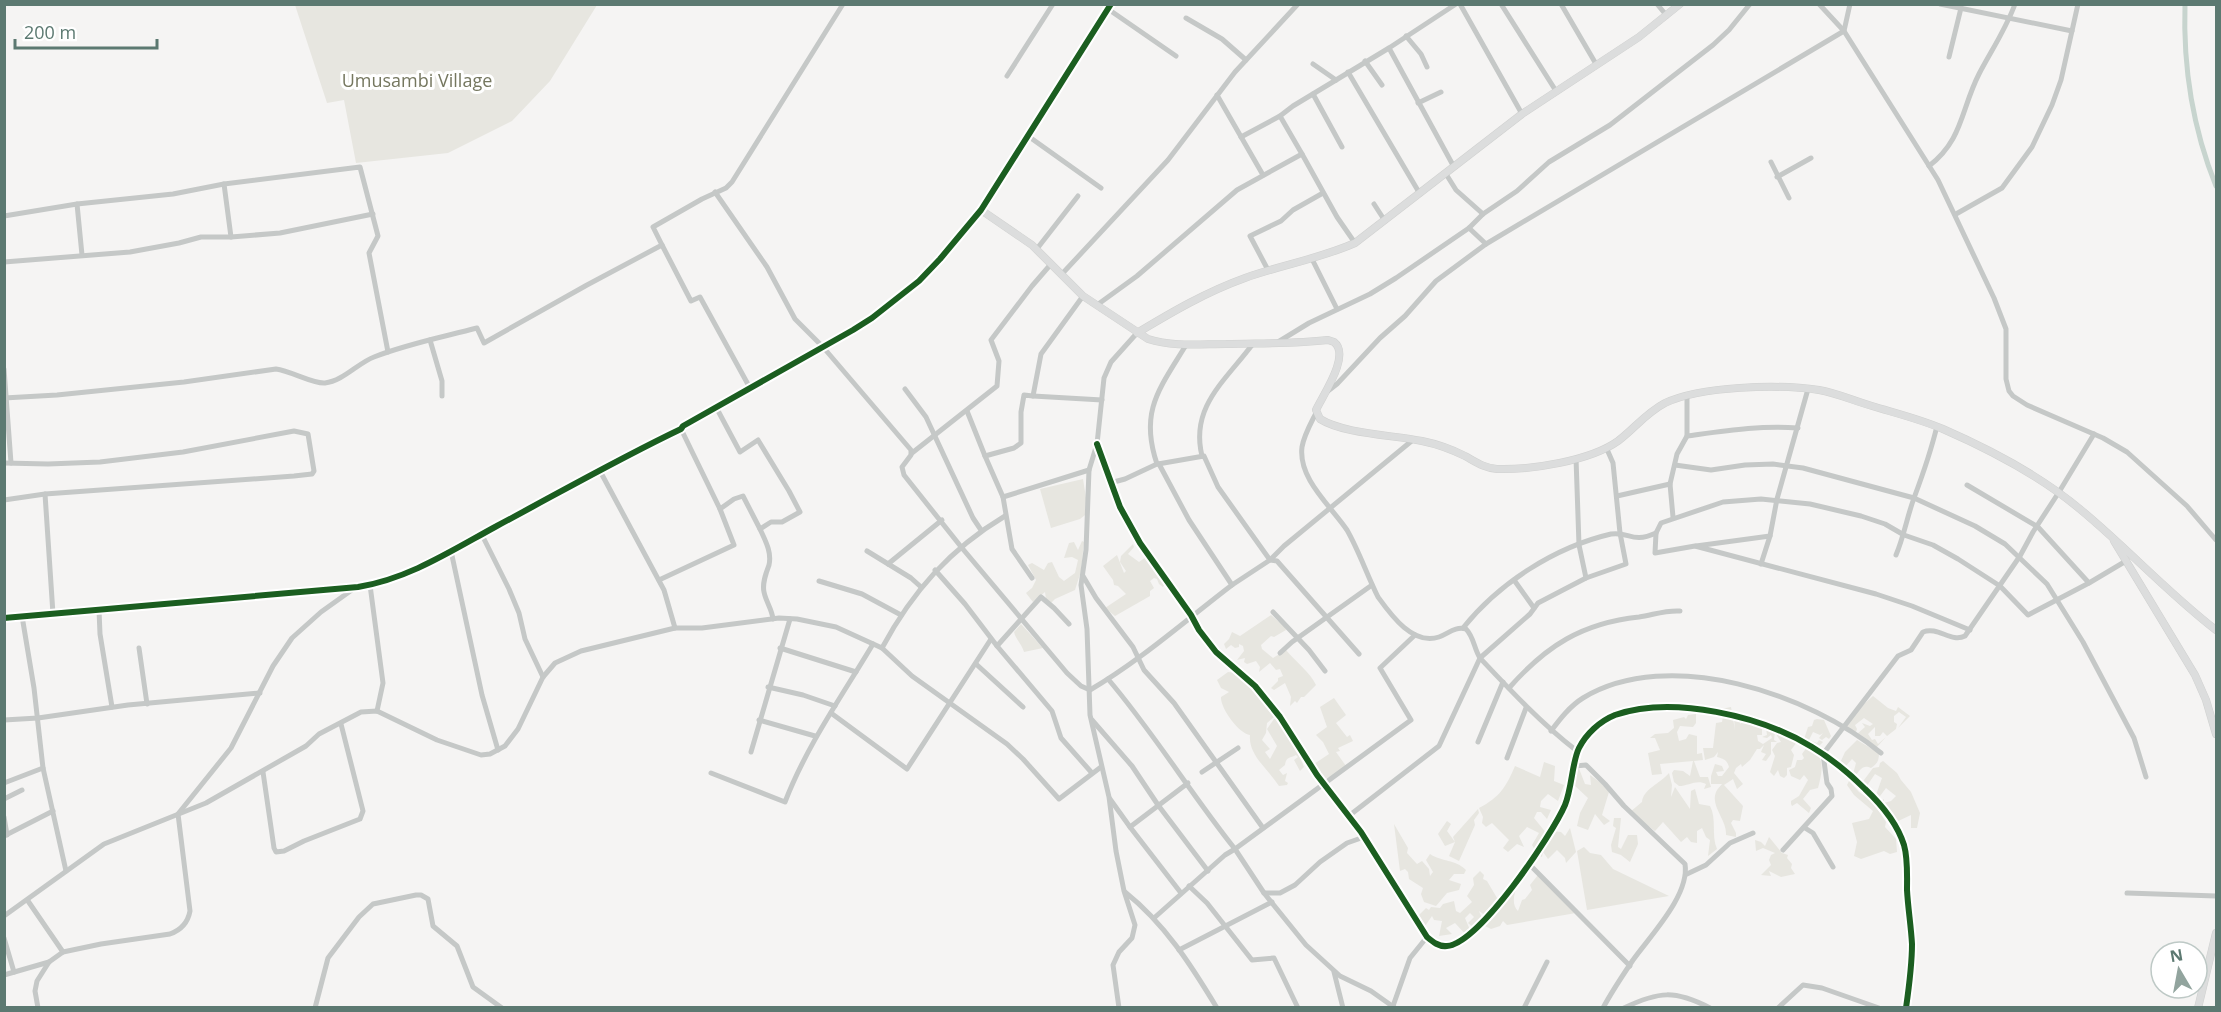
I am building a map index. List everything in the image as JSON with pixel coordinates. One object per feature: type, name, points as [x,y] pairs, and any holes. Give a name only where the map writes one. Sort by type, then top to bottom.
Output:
[{"type":"main road","points":[[1137,333],[1198,298],[1268,270],[1312,259],[1355,243],[1522,114],[1639,38],[1680,4]]},
{"type":"main road","points":[[981,210],[1023,238],[1083,296],[1137,333],[1157,342],[1186,345],[1275,345],[1328,340],[1338,344],[1339,359],[1316,412],[1320,419],[1340,428],[1414,439],[1447,448],[1487,468],[1523,467],[1576,458],[1619,440],[1652,410],[1673,400],[1728,390],[1808,389],[1839,395],[1937,426],[1983,448],[2059,492],[2217,630]]},
{"type":"main road","points":[[2113,538],[2195,675],[2217,734]]},
{"type":"main road","points":[[2198,1008],[2217,933]]},
{"type":"street","points":[[750,388],[700,297],[691,301],[653,227],[726,188],[732,182],[843,4]]},
{"type":"street","points":[[1007,76],[1053,4]]},
{"type":"street","points":[[1061,275],[1168,160],[1245,60],[1298,4]]},
{"type":"street","points":[[1241,137],[1280,116],[1458,4],[1522,114]]},
{"type":"street","points":[[1501,4],[1556,92]]},
{"type":"street","points":[[1561,4],[1596,64]]},
{"type":"street","points":[[1657,4],[1667,16]]},
{"type":"street","points":[[1275,345],[1309,323],[1396,278],[1469,228],[1483,214],[1517,191],[1549,162],[1610,125],[1704,52],[1730,30],[1750,4]]},
{"type":"street","points":[[1819,4],[1844,31],[1929,166],[1956,214],[2006,329],[2006,379],[2009,391],[2027,405],[2115,444],[2187,506],[2217,540]]},
{"type":"street","points":[[1326,392],[1337,384],[1380,338],[1405,316],[1436,281],[1486,244],[1844,31],[1850,4]]},
{"type":"street","points":[[1940,4],[2072,31]]},
{"type":"street","points":[[1929,166],[1946,150],[1959,130],[1979,74],[2015,4]]},
{"type":"street","points":[[1956,214],[2002,189],[2032,147],[2061,80],[2078,4]]},
{"type":"street","points":[[4,618],[370,585],[408,573],[681,429],[682,426],[872,318],[919,281],[981,210],[1110,7],[1176,56]]},
{"type":"street","points":[[1949,57],[1961,8]]},
{"type":"street","points":[[1186,18],[1222,39],[1245,60]]},
{"type":"street","points":[[1406,36],[1428,67]]},
{"type":"street","points":[[1389,48],[1454,166]]},
{"type":"street","points":[[1365,61],[1382,85]]},
{"type":"street","points":[[1313,64],[1336,80]]},
{"type":"street","points":[[1348,72],[1420,194]]},
{"type":"street","points":[[1418,103],[1441,92]]},
{"type":"street","points":[[1313,94],[1342,147]]},
{"type":"street","points":[[1217,95],[1263,175]]},
{"type":"street","points":[[1280,116],[1323,193],[1355,243]]},
{"type":"street","points":[[1028,136],[1101,188]]},
{"type":"street","points":[[1096,305],[1137,276],[1221,202],[1263,175],[1302,154]]},
{"type":"street","points":[[1777,177],[1811,158]]},
{"type":"street","points":[[1771,162],[1789,198]]},
{"type":"street","points":[[4,216],[77,204],[173,194],[224,183],[360,167],[378,238],[369,253],[388,352]]},
{"type":"street","points":[[1446,174],[1456,190],[1483,214]]},
{"type":"street","points":[[224,183],[231,237]]},
{"type":"street","points":[[715,192],[767,267],[795,319],[823,347],[912,453]]},
{"type":"street","points":[[1268,270],[1250,236],[1253,232],[1281,221],[1293,210],[1323,193]]},
{"type":"street","points":[[1036,250],[1078,196]]},
{"type":"street","points":[[77,204],[82,255]]},
{"type":"street","points":[[1374,204],[1384,222]]},
{"type":"street","points":[[4,262],[130,252],[201,237],[280,233],[373,214]]},
{"type":"street","points":[[1469,228],[1486,244]]},
{"type":"street","points":[[6,398],[42,397],[174,383],[276,369],[286,370],[316,382],[327,382],[337,379],[361,362],[388,352],[477,328],[484,343],[663,245]]},
{"type":"street","points":[[1312,259],[1337,309]]},
{"type":"street","points":[[1051,264],[992,340],[999,361],[998,382],[994,389],[912,453],[902,467],[902,472],[929,508],[942,520],[962,548],[1067,673],[1081,686],[1090,690]]},
{"type":"street","points":[[1033,396],[1041,354],[1083,296]]},
{"type":"street","points":[[1119,1008],[1113,965],[1119,952],[1132,938],[1134,926],[1124,891],[1109,797],[1091,719],[1082,575],[1086,549],[1089,470],[1097,444],[1104,378],[1111,362],[1137,333]]},
{"type":"street","points":[[430,340],[442,381],[442,396]]},
{"type":"street","points":[[1186,345],[1156,394],[1150,431],[1158,464],[1189,520],[1232,585]]},
{"type":"street","points":[[1202,456],[1198,436],[1204,407],[1252,345]]},
{"type":"street","points":[[4,369],[8,463],[100,462],[183,452],[285,432],[302,432],[309,436],[314,471],[309,475],[45,494],[4,500]]},
{"type":"street","points":[[905,389],[921,409],[973,518],[981,530]]},
{"type":"street","points":[[1761,564],[1808,389]]},
{"type":"street","points":[[985,456],[1014,448],[1021,443],[1021,412],[1024,395],[1102,400]]},
{"type":"street","points":[[1673,517],[1670,484],[1677,454],[1687,436],[1687,396]]},
{"type":"street","points":[[716,407],[740,452],[758,440],[800,512],[782,522],[771,522],[760,529]]},
{"type":"street","points":[[967,411],[1003,497],[1012,549],[1032,578]]},
{"type":"street","points":[[1316,412],[1304,438],[1302,452],[1311,481],[1346,529],[1378,597],[1391,614],[1421,638],[1434,639],[1463,628],[1474,614],[1532,567],[1580,544],[1620,533],[1635,538],[1656,533]]},
{"type":"street","points":[[1687,436],[1777,426],[1798,429]]},
{"type":"street","points":[[1896,555],[1927,466],[1937,426]]},
{"type":"street","points":[[659,580],[734,544],[720,509],[681,429]]},
{"type":"street","points":[[1783,850],[1832,796],[1827,783],[1823,754],[1898,656],[1911,650],[1923,632],[1933,630],[1962,638],[1970,630],[2020,556],[2094,434]]},
{"type":"street","points":[[1090,690],[1108,680],[1175,631],[1191,615],[1270,560],[1329,508],[1414,439]]},
{"type":"street","points":[[1097,444],[1119,507],[1140,543],[1216,652],[1254,686],[1272,706],[1304,756],[1350,815],[1427,937],[1434,943],[1449,946],[1468,935],[1506,896],[1560,816],[1569,793],[1577,751],[1588,735],[1607,719],[1638,710],[1666,707],[1706,711],[1771,727],[1823,754],[1848,771],[1890,816],[1904,845],[1912,947],[1906,1008]]},
{"type":"street","points":[[1350,815],[1440,746],[1480,658],[1530,614],[1538,603],[1586,578],[1626,564],[1620,533],[1613,463],[1606,447]]},
{"type":"street","points":[[1110,483],[1125,479],[1158,464],[1202,456],[1207,458],[1218,487],[1270,560],[1277,561],[1359,654]]},
{"type":"street","points":[[1576,458],[1580,544],[1586,578]]},
{"type":"street","points":[[1675,465],[1711,470],[1773,464],[1803,468],[1914,498],[1975,526],[2006,544],[2047,584],[2103,677],[2134,738],[2146,777]]},
{"type":"street","points":[[1003,497],[1089,470]]},
{"type":"street","points":[[600,471],[664,590],[675,628]]},
{"type":"street","points":[[1617,496],[1670,484]]},
{"type":"street","points":[[1967,485],[2038,527],[2090,583]]},
{"type":"street","points":[[45,494],[53,614]]},
{"type":"street","points":[[720,509],[734,499],[743,496],[760,529],[769,549],[769,563],[763,592],[772,610],[772,619]]},
{"type":"street","points":[[1770,536],[1655,553],[1656,533],[1662,523],[1673,517],[1723,502],[1777,499],[1861,516],[1933,545],[2000,586],[2028,615],[2090,583],[2126,561]]},
{"type":"street","points":[[882,648],[901,615],[935,570],[981,530],[1005,516]]},
{"type":"street","points":[[888,564],[942,520]]},
{"type":"street","points":[[482,535],[509,589],[519,613],[525,639],[543,676]]},
{"type":"street","points":[[1695,546],[1875,594],[1912,606],[1970,630]]},
{"type":"street","points":[[452,551],[482,695],[498,750]]},
{"type":"street","points":[[867,552],[921,586]]},
{"type":"street","points":[[935,570],[1052,711],[1061,738],[1092,773]]},
{"type":"street","points":[[1082,575],[1096,598],[1133,647],[1144,670],[1174,704],[1263,828]]},
{"type":"street","points":[[1514,580],[1534,608]]},
{"type":"street","points":[[819,581],[862,594],[901,615]]},
{"type":"street","points":[[370,585],[382,682],[377,711]]},
{"type":"street","points":[[1280,653],[1372,585]]},
{"type":"street","points":[[4,975],[49,962],[63,952],[170,934],[177,932],[185,924],[190,911],[178,814],[231,748],[280,653],[296,634],[321,612],[358,586]]},
{"type":"street","points":[[997,646],[1041,597],[1069,624]]},
{"type":"street","points":[[99,610],[100,634],[112,707]]},
{"type":"street","points":[[1509,688],[1539,656],[1574,634],[1616,620],[1669,610],[1680,612]]},
{"type":"street","points":[[1273,612],[1325,671]]},
{"type":"street","points":[[22,616],[38,718],[43,768],[66,871]]},
{"type":"street","points":[[4,916],[28,901],[104,844],[207,803],[306,746],[319,734],[361,712],[377,711],[425,735],[481,755],[505,746],[518,729],[543,676],[555,663],[582,651],[675,628],[702,628],[772,619],[812,621],[836,627],[882,648],[912,676],[1007,744],[1059,799],[1101,767]]},
{"type":"street","points":[[751,752],[789,619]]},
{"type":"street","points":[[1463,628],[1471,636],[1475,651],[1480,658],[1526,708],[1577,751]]},
{"type":"street","points":[[1154,918],[1225,855],[1411,720],[1380,668],[1415,635]]},
{"type":"street","points":[[831,713],[907,769],[991,639]]},
{"type":"street","points":[[711,773],[784,802],[815,736],[873,644]]},
{"type":"street","points":[[139,648],[147,704]]},
{"type":"street","points":[[780,648],[856,672]]},
{"type":"street","points":[[976,664],[1023,707]]},
{"type":"street","points":[[1551,731],[1566,712],[1582,699],[1629,680],[1672,675],[1759,689],[1787,698],[1845,728],[1881,753]]},
{"type":"street","points":[[1108,680],[1127,701],[1188,783],[1264,893],[1297,935],[1340,976],[1394,1007],[1410,958],[1427,937]]},
{"type":"street","points":[[1478,742],[1503,682]]},
{"type":"street","points":[[768,687],[803,695],[835,706]]},
{"type":"street","points":[[4,720],[260,693]]},
{"type":"street","points":[[1507,758],[1526,708]]},
{"type":"street","points":[[1091,719],[1132,766],[1158,805],[1208,871]]},
{"type":"street","points":[[759,720],[815,736]]},
{"type":"street","points":[[263,772],[276,852],[284,851],[312,837],[360,819],[363,811],[341,724]]},
{"type":"street","points":[[1202,772],[1238,748]]},
{"type":"street","points":[[1575,766],[1586,765],[1595,772],[1624,806],[1685,864],[1687,874],[1679,894],[1603,1008]]},
{"type":"street","points":[[4,783],[43,768]]},
{"type":"street","points":[[1130,827],[1188,783]]},
{"type":"street","points":[[4,799],[22,790]]},
{"type":"street","points":[[1109,797],[1181,893]]},
{"type":"street","points":[[4,817],[6,835],[53,811]]},
{"type":"street","points":[[1805,828],[1813,833],[1833,867]]},
{"type":"street","points":[[1687,874],[1706,865],[1730,843],[1753,833]]},
{"type":"street","points":[[1264,893],[1280,893],[1295,885],[1320,862],[1347,843],[1364,837]]},
{"type":"street","points":[[1529,864],[1630,966]]},
{"type":"street","points":[[1190,886],[1226,926],[1241,949],[1252,960],[1274,958],[1298,1008]]},
{"type":"street","points":[[1124,891],[1165,929],[1217,1008]]},
{"type":"street","points":[[2127,893],[2217,896]]},
{"type":"street","points":[[315,1008],[328,958],[359,917],[374,904],[421,895],[428,899],[433,926],[457,946],[473,987],[502,1008]]},
{"type":"street","points":[[28,901],[63,952]]},
{"type":"street","points":[[1179,950],[1272,902]]},
{"type":"street","points":[[4,938],[14,972]]},
{"type":"street","points":[[38,1008],[35,991],[37,981],[49,962]]},
{"type":"street","points":[[1524,1008],[1547,962]]},
{"type":"street","points":[[1334,970],[1343,1008]]},
{"type":"street","points":[[1778,1008],[1803,985],[1822,988],[1879,1008]]},
{"type":"street","points":[[1624,1008],[1637,1001],[1672,993],[1710,1008]]},
{"type":"green space","name":"Umusambi Village","points":[[295,4],[597,5],[550,81],[512,121],[448,153],[356,163],[344,100],[327,103]]},
{"type":"green space","points":[[1083,479],[1086,498],[1085,515],[1080,519],[1051,528],[1040,489]]},
{"type":"green space","points":[[1082,541],[1084,542],[1081,571],[1075,590],[1051,603],[1046,599],[1045,592],[1033,602],[1026,593],[1036,580],[1028,565],[1032,563],[1044,570],[1048,563],[1052,562],[1059,577],[1064,581],[1075,573],[1078,560],[1072,557],[1064,558],[1069,543],[1074,542],[1078,550]]},
{"type":"green space","points":[[1133,544],[1134,547],[1128,554],[1139,562],[1149,555],[1166,582],[1163,587],[1154,578],[1150,581],[1154,588],[1150,591],[1150,596],[1115,616],[1105,608],[1126,594],[1114,585],[1103,566],[1117,555],[1124,573],[1126,571],[1120,562],[1121,556]]},
{"type":"green space","points":[[1271,615],[1286,630],[1274,637],[1271,636],[1261,645],[1262,649],[1273,658],[1286,650],[1307,671],[1316,685],[1297,703],[1295,701],[1290,706],[1291,697],[1285,683],[1274,690],[1271,688],[1278,678],[1283,676],[1280,669],[1276,670],[1270,663],[1259,672],[1260,667],[1256,661],[1247,664],[1244,662],[1245,658],[1237,660],[1244,651],[1243,646],[1239,644],[1239,647],[1235,648],[1231,645],[1226,649],[1224,644],[1232,632],[1240,636]]},
{"type":"green space","points":[[1021,624],[1043,648],[1024,652],[1014,632]]},
{"type":"green space","points":[[1228,672],[1237,673],[1274,714],[1274,717],[1267,723],[1266,733],[1262,740],[1270,749],[1265,752],[1270,759],[1277,746],[1267,729],[1274,719],[1278,718],[1284,726],[1304,767],[1300,771],[1294,760],[1298,757],[1296,755],[1287,759],[1285,765],[1279,770],[1283,775],[1287,773],[1285,781],[1287,785],[1279,786],[1252,749],[1250,735],[1241,730],[1227,714],[1221,697],[1229,692],[1221,688],[1217,680]]},
{"type":"green space","points":[[1873,696],[1888,708],[1896,711],[1898,707],[1910,716],[1898,728],[1906,717],[1899,712],[1894,716],[1896,729],[1887,736],[1883,732],[1880,736],[1875,736],[1875,727],[1868,734],[1872,740],[1875,739],[1878,744],[1886,737],[1876,748],[1857,734],[1865,727],[1862,723],[1870,726],[1873,724],[1864,718],[1855,725],[1857,729],[1855,735],[1845,725],[1852,715]]},
{"type":"green space","points":[[1334,698],[1346,715],[1336,723],[1347,737],[1350,735],[1353,741],[1338,748],[1340,751],[1336,752],[1346,766],[1332,777],[1321,779],[1311,766],[1329,754],[1323,742],[1316,735],[1327,727],[1320,707]]},
{"type":"green space","points":[[1731,707],[1735,730],[1734,719],[1740,721],[1740,724],[1742,722],[1762,725],[1762,735],[1757,735],[1758,741],[1763,744],[1772,738],[1771,735],[1767,738],[1762,737],[1767,735],[1766,728],[1775,731],[1774,740],[1777,742],[1771,742],[1771,754],[1766,761],[1762,760],[1766,754],[1761,752],[1764,745],[1757,749],[1742,767],[1741,764],[1736,768],[1734,773],[1743,784],[1737,789],[1733,779],[1724,785],[1743,806],[1740,821],[1733,820],[1731,823],[1736,837],[1726,835],[1726,829],[1715,803],[1716,792],[1722,784],[1711,784],[1715,764],[1722,766],[1724,771],[1716,772],[1718,776],[1722,776],[1729,767],[1725,760],[1717,757],[1718,752],[1714,757],[1705,760],[1703,748],[1713,748],[1716,723],[1722,722],[1721,709]]},
{"type":"green space","points":[[1696,714],[1696,723],[1693,727],[1680,726],[1677,732],[1679,741],[1686,739],[1689,734],[1697,736],[1697,754],[1702,753],[1703,760],[1694,761],[1700,777],[1708,777],[1711,787],[1704,789],[1706,784],[1703,783],[1696,782],[1679,786],[1674,782],[1672,773],[1674,770],[1683,771],[1690,776],[1693,761],[1660,764],[1662,774],[1652,775],[1648,753],[1660,750],[1655,738],[1650,738],[1655,734],[1668,733],[1674,728],[1673,720],[1684,717],[1686,719],[1688,715]]},
{"type":"green space","points":[[1814,720],[1824,720],[1831,736],[1829,739],[1826,737],[1822,740],[1819,738],[1823,733],[1820,735],[1813,732],[1809,740],[1817,743],[1819,740],[1823,742],[1817,748],[1803,742],[1808,727],[1812,726]]},
{"type":"green space","points":[[1776,734],[1797,742],[1791,750],[1794,755],[1791,767],[1787,768],[1787,775],[1784,778],[1780,776],[1778,770],[1774,776],[1770,772],[1775,756],[1772,750],[1777,743],[1781,742]]},
{"type":"green space","points":[[1857,740],[1879,753],[1879,756],[1875,765],[1871,768],[1864,767],[1855,776],[1853,774],[1856,763],[1852,759],[1846,766],[1840,763],[1845,752]]},
{"type":"green space","points":[[1807,747],[1818,754],[1822,764],[1818,788],[1810,790],[1803,799],[1811,808],[1809,813],[1797,803],[1792,806],[1791,804],[1791,801],[1799,796],[1808,780],[1804,775],[1800,780],[1791,776],[1789,770],[1795,767],[1797,760],[1804,758],[1802,754]]},
{"type":"green space","points":[[1883,761],[1897,773],[1911,792],[1920,813],[1917,828],[1911,828],[1911,815],[1894,823],[1879,803],[1884,799],[1884,803],[1891,801],[1896,796],[1886,788],[1877,800],[1876,795],[1882,778],[1875,774],[1866,787],[1861,784],[1873,768],[1879,767]]},
{"type":"green space","points":[[1544,762],[1555,766],[1554,781],[1564,785],[1558,801],[1548,794],[1541,801],[1540,807],[1551,810],[1547,819],[1541,812],[1537,812],[1534,818],[1547,834],[1552,831],[1561,832],[1565,836],[1570,828],[1576,852],[1566,863],[1565,858],[1557,850],[1548,859],[1543,852],[1542,857],[1538,855],[1532,845],[1539,833],[1527,827],[1519,836],[1524,847],[1517,844],[1508,852],[1503,848],[1509,840],[1492,823],[1486,827],[1482,823],[1483,817],[1479,808],[1502,791],[1515,766],[1540,777]]},
{"type":"green space","points":[[1578,766],[1585,784],[1591,785],[1590,775],[1609,792],[1602,815],[1610,821],[1604,825],[1595,814],[1588,830],[1577,826],[1580,813],[1588,798],[1572,783]]},
{"type":"green space","points":[[1669,773],[1672,785],[1671,797],[1675,787],[1690,809],[1691,791],[1695,789],[1699,804],[1710,806],[1717,849],[1708,856],[1710,840],[1702,828],[1697,831],[1697,843],[1691,842],[1687,837],[1681,842],[1663,822],[1655,831],[1630,812],[1642,802],[1649,790]]},
{"type":"green space","points":[[1849,781],[1872,801],[1886,822],[1885,827],[1896,839],[1897,852],[1890,854],[1884,851],[1861,859],[1854,856],[1857,842],[1852,823],[1869,819],[1873,811],[1854,795],[1847,785]]},
{"type":"green space","points":[[1478,809],[1479,813],[1474,820],[1475,825],[1459,861],[1449,856],[1455,842],[1453,837]]},
{"type":"green space","points":[[1614,818],[1621,818],[1618,847],[1621,849],[1628,835],[1637,835],[1638,844],[1630,862],[1612,852],[1611,845],[1616,828],[1613,826]]},
{"type":"green space","points":[[1447,821],[1451,824],[1447,831],[1455,842],[1445,846],[1438,834]]},
{"type":"green space","points":[[1394,824],[1408,848],[1407,853],[1417,864],[1422,861],[1429,869],[1430,876],[1433,872],[1426,860],[1430,854],[1462,866],[1466,870],[1464,874],[1454,874],[1449,880],[1461,884],[1459,890],[1447,893],[1436,906],[1424,902],[1421,894],[1423,888],[1409,879],[1405,869],[1400,871]]},
{"type":"green space","points":[[1769,837],[1782,853],[1788,855],[1787,858],[1795,874],[1781,877],[1769,871],[1771,876],[1761,875],[1771,865],[1769,860],[1775,853],[1763,848],[1756,851],[1755,840],[1765,846]]},
{"type":"green space","points":[[1584,847],[1590,853],[1601,855],[1613,869],[1669,896],[1587,910],[1577,851]]},
{"type":"green space","points":[[1480,871],[1500,903],[1514,882],[1518,885],[1514,902],[1518,911],[1522,900],[1532,890],[1530,885],[1538,875],[1576,913],[1507,925],[1503,921],[1500,926],[1491,929],[1483,925],[1496,908],[1486,916],[1479,911],[1483,921],[1474,928],[1468,923],[1474,917],[1470,913],[1465,918],[1470,930],[1467,936],[1455,923],[1446,928],[1452,934],[1439,936],[1442,921],[1434,920],[1432,916],[1423,929],[1417,917],[1426,908],[1429,910],[1431,907],[1440,908],[1443,904],[1454,901],[1456,911],[1460,913],[1472,902],[1467,896],[1474,885],[1473,878]]},
{"type":"waterway","points":[[2185,4],[2186,51],[2191,97],[2201,142],[2216,186]]},
{"type":"cycle path","points":[[4,618],[358,587],[394,578],[429,563],[611,464],[681,429],[853,330],[919,281],[981,210],[1111,4]]},
{"type":"cycle path","points":[[1097,444],[1120,507],[1140,543],[1216,652],[1255,686],[1280,717],[1317,775],[1361,832],[1427,937],[1434,942],[1447,946],[1461,941],[1495,908],[1513,886],[1558,820],[1565,805],[1579,748],[1599,724],[1615,715],[1638,709],[1689,708],[1743,718],[1768,726],[1812,747],[1853,777],[1888,815],[1901,837],[1907,861],[1912,944],[1906,1008]]}]
